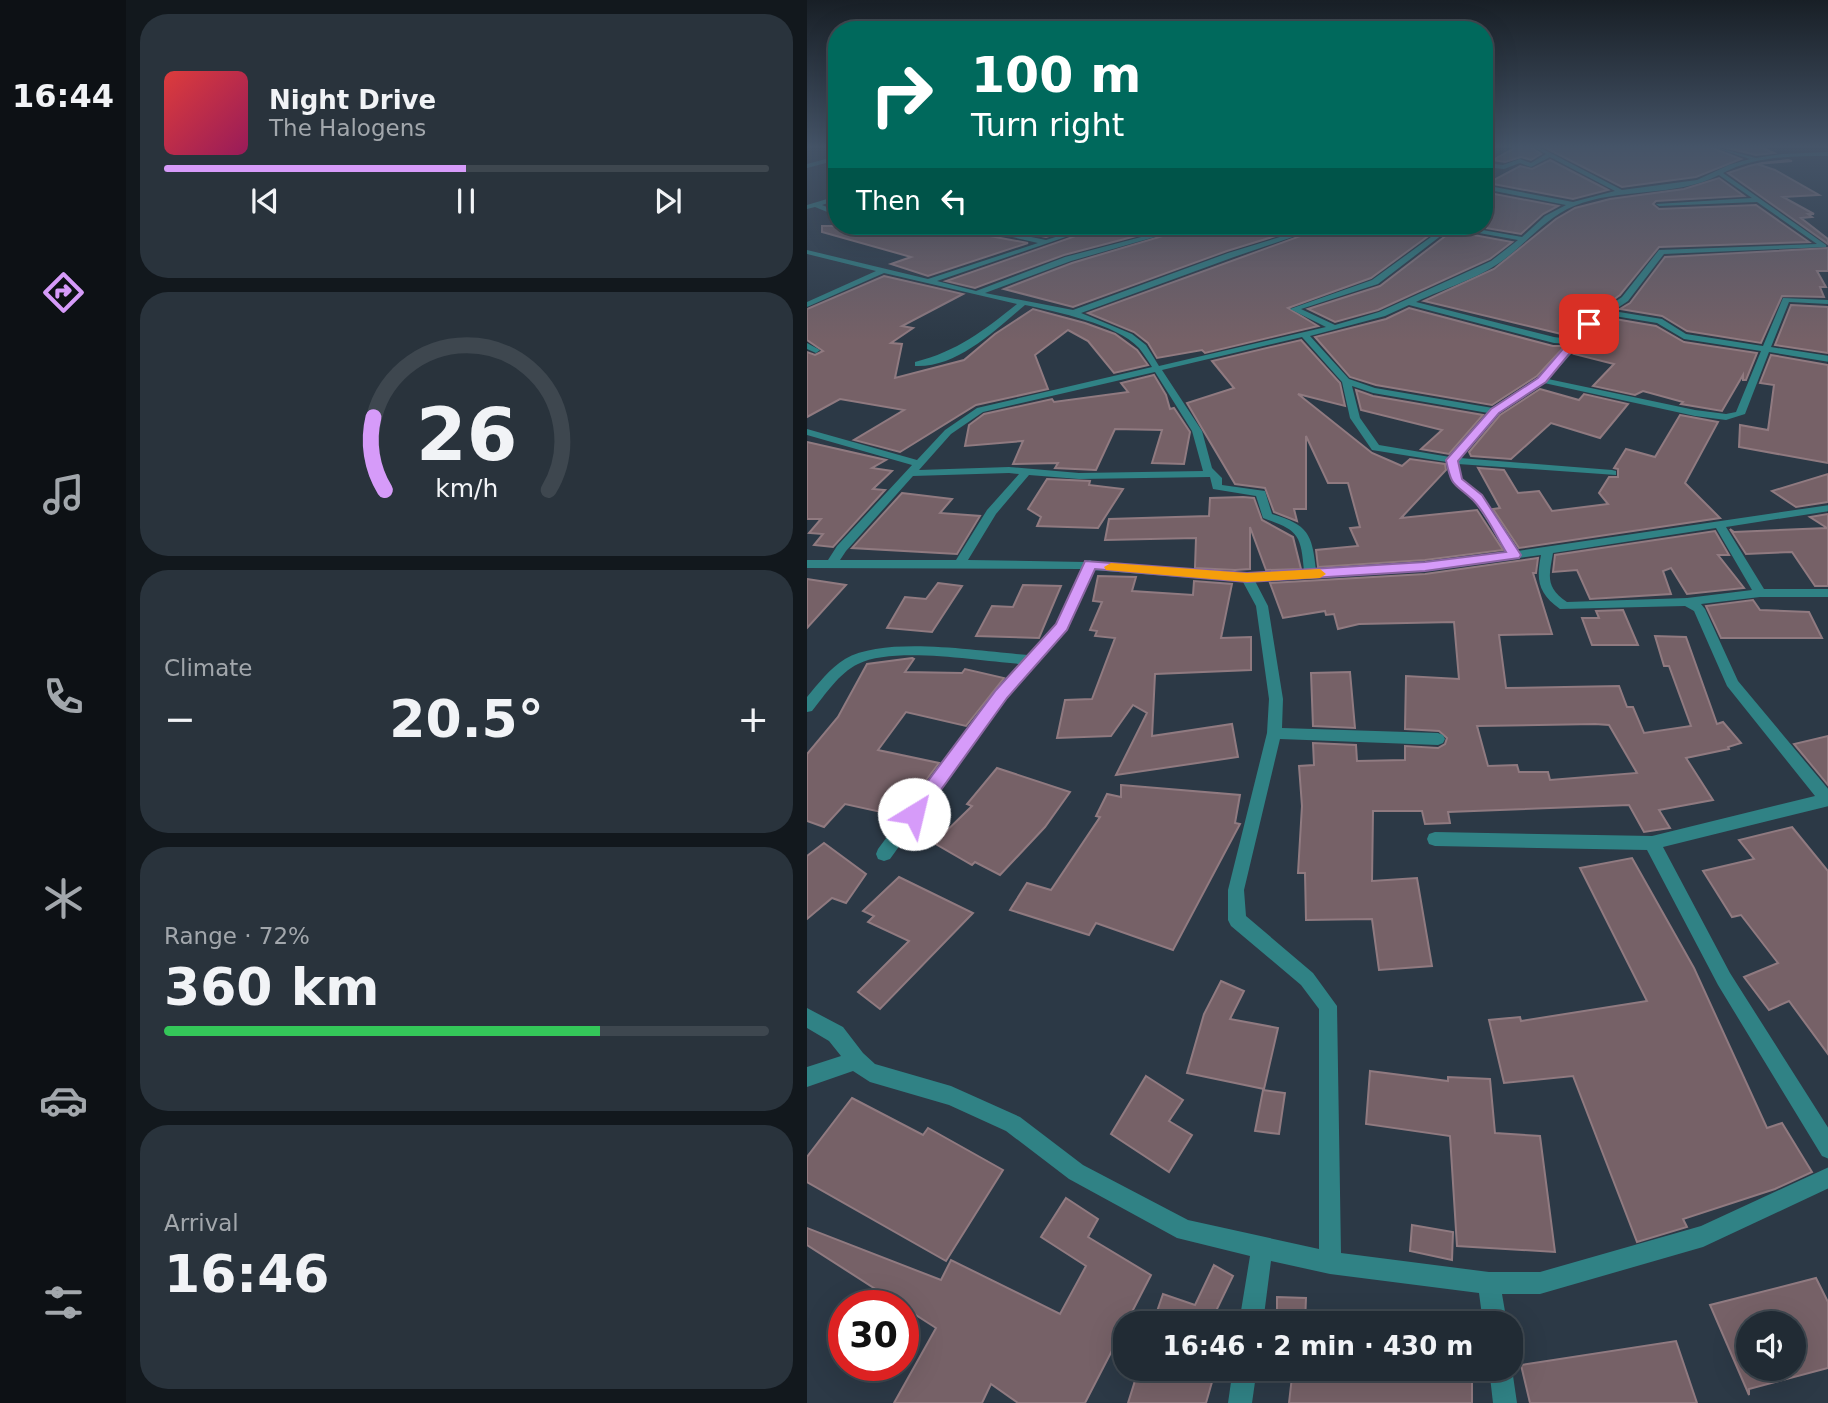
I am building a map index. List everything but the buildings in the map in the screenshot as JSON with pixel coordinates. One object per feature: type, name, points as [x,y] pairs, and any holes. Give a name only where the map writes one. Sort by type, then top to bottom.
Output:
[{"type":"street","points":[[833,562],[841,549],[948,432],[980,410],[1333,327],[1408,302],[1509,254],[1523,239],[1559,210]]},
{"type":"street","points":[[1774,210],[1825,247]]},
{"type":"street","points":[[1493,234],[1523,239]]},
{"type":"street","points":[[1011,235],[1045,242]]},
{"type":"street","points":[[927,282],[1067,235]]},
{"type":"street","points":[[975,293],[1068,259],[1157,235]]},
{"type":"street","points":[[1074,313],[1293,235]]},
{"type":"street","points":[[1333,327],[1294,309],[1375,282],[1438,235]]},
{"type":"street","points":[[1452,460],[1495,411],[1542,380],[1589,324],[1625,299],[1662,252],[1825,247]]},
{"type":"street","points":[[807,252],[975,293],[1074,313],[1129,336],[1143,347],[1197,431],[1207,469],[1217,478],[1217,487],[1261,493],[1267,516],[1297,525],[1307,537],[1310,574]]},
{"type":"street","points":[[807,305],[882,271]]},
{"type":"street","points":[[1542,380],[1695,413],[1726,417],[1740,414],[1786,300],[1828,302]]},
{"type":"street","points":[[1408,302],[1554,340],[1574,342]]},
{"type":"street","points":[[918,364],[949,358],[966,349],[1023,303]]},
{"type":"street","points":[[1605,312],[1664,323],[1665,327],[1684,336],[1828,359]]},
{"type":"street","points":[[1304,334],[1346,382],[1355,418],[1376,448],[1452,460],[1612,473]]},
{"type":"street","points":[[1346,382],[1373,390],[1495,411]]},
{"type":"street","points":[[807,432],[920,464]]},
{"type":"street","points":[[1452,460],[1456,479],[1463,488],[1478,498],[1515,555]]},
{"type":"street","points":[[911,473],[1027,471],[1079,476],[1212,474]]},
{"type":"street","points":[[961,562],[991,512],[1027,471]]},
{"type":"street","points":[[807,564],[1090,564],[1247,578],[1425,566],[1828,508]]},
{"type":"street","points":[[1719,524],[1760,593]]},
{"type":"street","points":[[1548,550],[1544,587],[1549,596],[1564,606],[1687,602],[1760,593],[1828,593]]},
{"type":"street","points":[[884,854],[1001,694],[1062,626],[1090,564]]},
{"type":"street","points":[[1247,578],[1262,606],[1275,699],[1274,733],[1236,890],[1237,920],[1307,979],[1328,1006],[1330,1263]]},
{"type":"street","points":[[1435,839],[1652,843],[1828,800],[1732,683],[1699,609],[1687,602]]},
{"type":"street","points":[[807,707],[825,684],[853,660],[880,652],[1033,660]]},
{"type":"street","points":[[1274,733],[1438,739]]},
{"type":"street","points":[[1652,843],[1725,979],[1828,1149]]},
{"type":"street","points":[[807,1017],[836,1034],[855,1060],[870,1072],[951,1096],[1013,1124],[1076,1172],[1185,1230],[1330,1263],[1489,1283],[1540,1283],[1703,1236],[1828,1177]]},
{"type":"street","points":[[807,1077],[855,1060]]},
{"type":"street","points":[[1253,1311],[1262,1248]]},
{"type":"street","points":[[1489,1283],[1493,1311]]},
{"type":"street","points":[[1240,1403],[1243,1381]]},
{"type":"street","points":[[1502,1381],[1505,1403]]},
{"type":"slow traffic","points":[[1111,567],[1247,578],[1320,574]]},
{"type":"route","points":[[914,814],[1001,694],[1062,626],[1090,564],[1247,578],[1425,566],[1515,555],[1478,498],[1463,488],[1456,479],[1452,460],[1495,411],[1542,380],[1574,342],[1582,337],[1589,324]]}]
